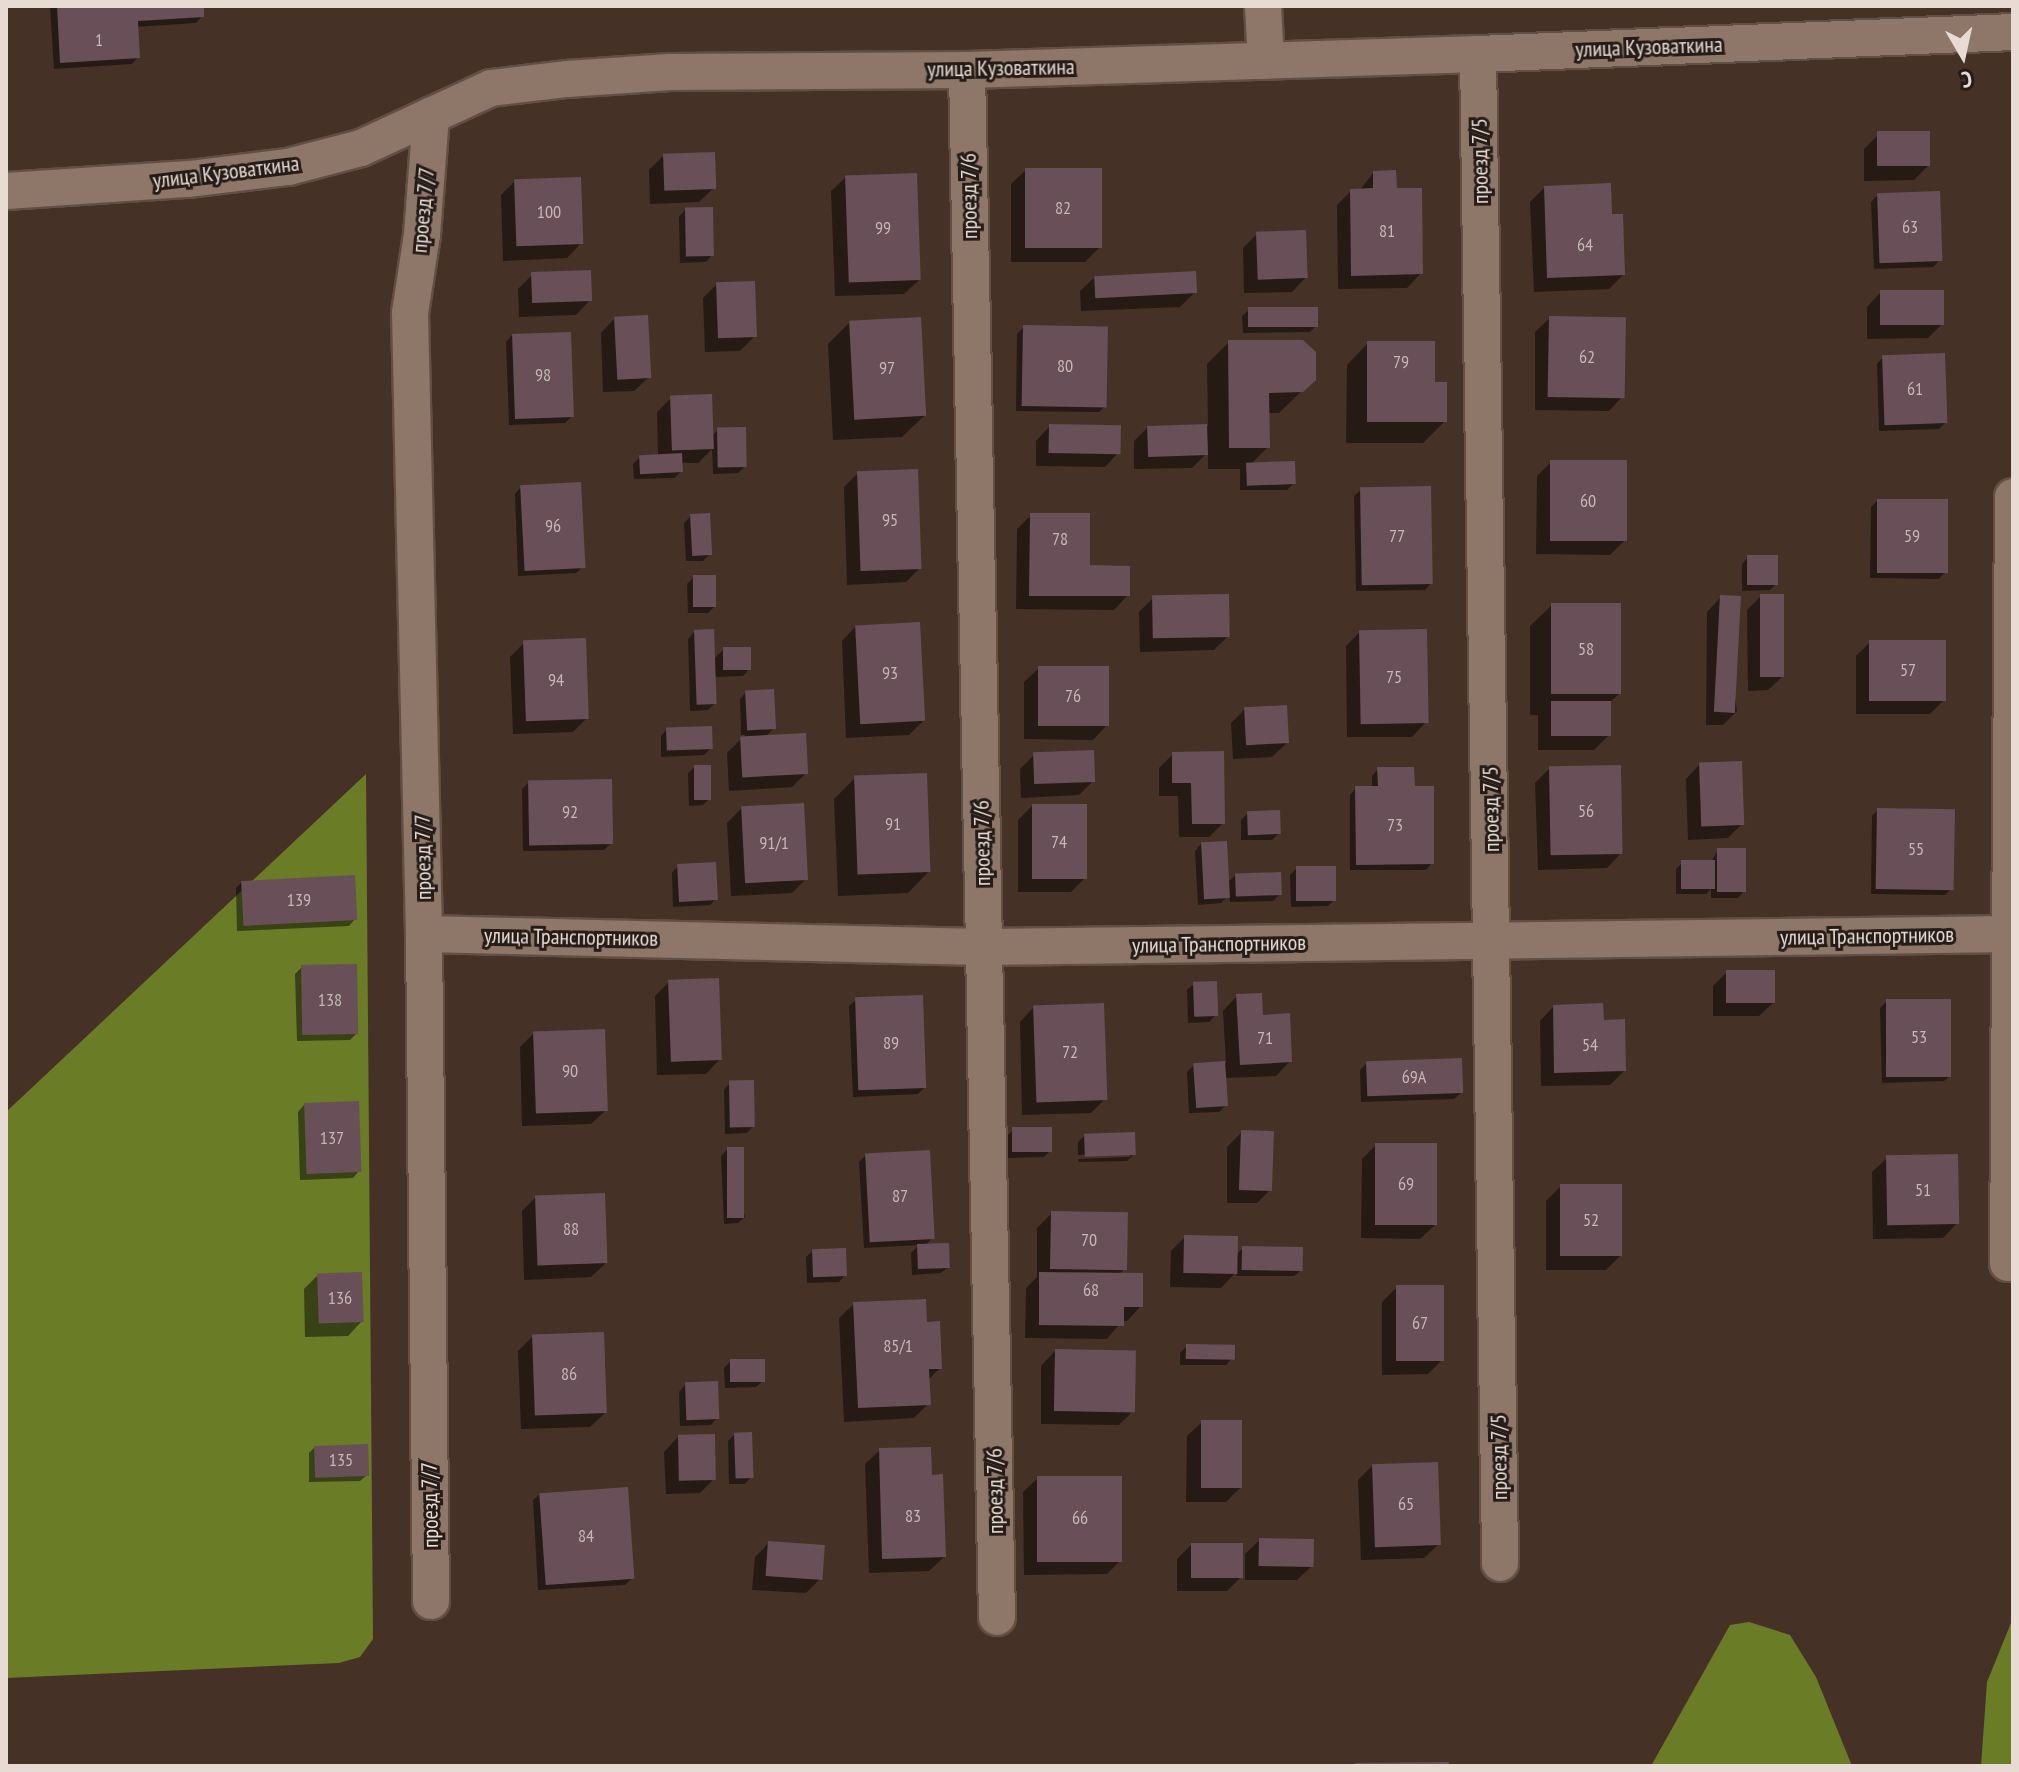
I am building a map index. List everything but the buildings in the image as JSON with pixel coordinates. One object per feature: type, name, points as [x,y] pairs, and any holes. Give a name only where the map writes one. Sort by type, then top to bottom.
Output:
[{"type":"street","points":[[1263,6],[1266,61]]},
{"type":"street","name":"улица Кузоваткина","points":[[6,191],[189,179],[288,167],[361,148],[491,88],[567,79],[670,72],[967,70],[1266,61],[2013,32]]},
{"type":"street","name":"проезд 7/5","points":[[1478,54],[1494,941],[1500,1563]]},
{"type":"street","name":"проезд 7/6","points":[[967,70],[997,1617]]},
{"type":"street","name":"проезд 7/7","points":[[431,115],[422,235],[410,313],[424,934],[431,1601]]},
{"type":"street","points":[[2008,1263],[2013,497]]},
{"type":"street","name":"улица Транспортников","points":[[424,934],[984,947],[2010,934]]},
{"type":"green space","points":[[366,774],[373,1639],[360,1657],[339,1663],[6,1678],[6,1112]]},
{"type":"green space","points":[[2013,1618],[2013,1766],[1981,1766],[1987,1682]]},
{"type":"green space","points":[[1749,1622],[1790,1635],[1816,1677],[1852,1766],[1651,1766],[1730,1625]]}]
